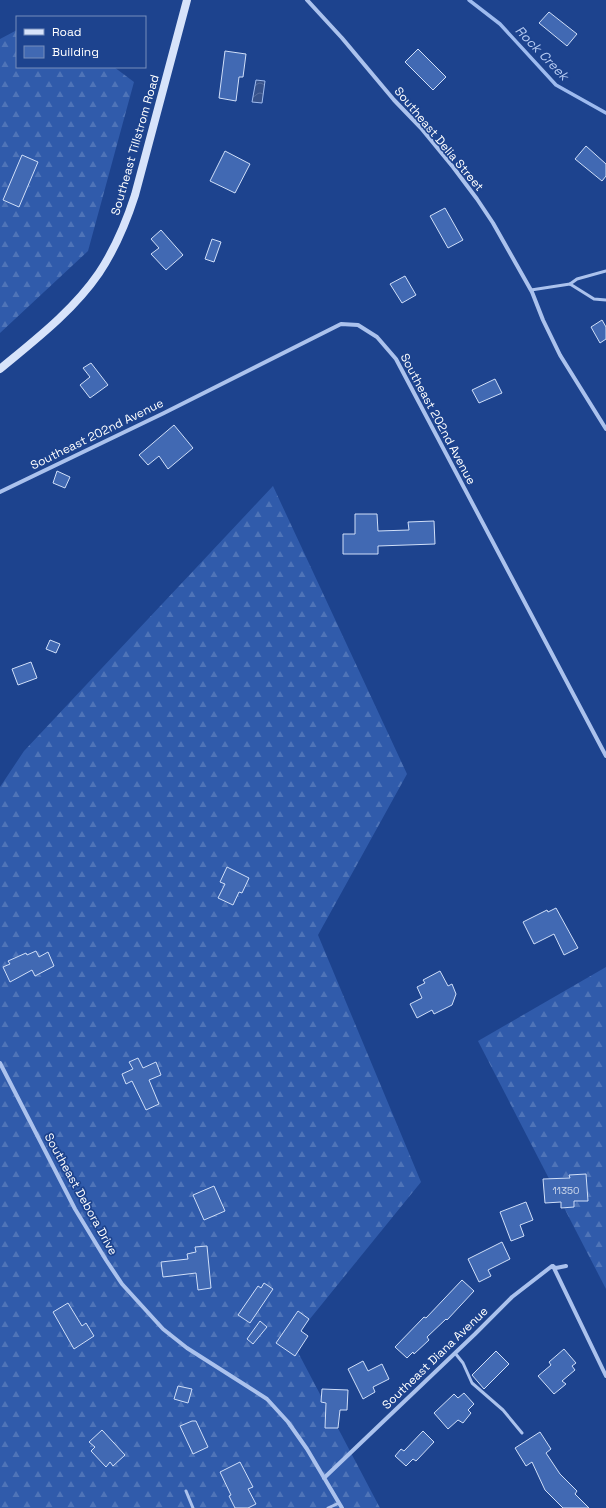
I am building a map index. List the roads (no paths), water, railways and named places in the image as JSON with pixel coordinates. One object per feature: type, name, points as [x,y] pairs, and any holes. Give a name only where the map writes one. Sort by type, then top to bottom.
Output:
[{"type":"main road","name":"Southeast Tillstrom Road","points":[[0,369],[52,324],[79,298],[98,273],[114,248],[136,195],[187,0]]},
{"type":"street","name":"Southeast Delia Street","points":[[307,0],[453,167],[493,223],[531,290],[543,320],[560,355],[606,429]]},
{"type":"street","name":"Southeast 202nd Avenue","points":[[0,492],[164,413],[341,324],[358,325],[377,338],[396,359],[606,756]]},
{"type":"street","name":"Southeast Debora Drive","points":[[0,1063],[75,1209],[122,1284],[163,1329],[187,1348],[267,1399],[288,1422],[342,1508]]},
{"type":"street","name":"Southeast Diana Avenue","points":[[324,1478],[456,1353],[512,1297],[552,1266]]},
{"type":"street","points":[[552,1266],[556,1268],[566,1266]]},
{"type":"street","points":[[552,1266],[606,1376]]},
{"type":"lane","points":[[531,290],[570,284],[578,279],[605,270]]},
{"type":"lane","points":[[570,284],[594,299],[606,300]]},
{"type":"lane","points":[[456,1353],[463,1362],[472,1383],[503,1410],[522,1433]]},
{"type":"lane","points":[[186,1491],[193,1508]]},
{"type":"lane","points":[[328,1508],[339,1503]]},
{"type":"water","points":[[256,80],[265,81],[262,103],[252,102]]},
{"type":"waterway","name":"Rock Creek","points":[[469,0],[500,24],[556,85],[606,113]]}]
